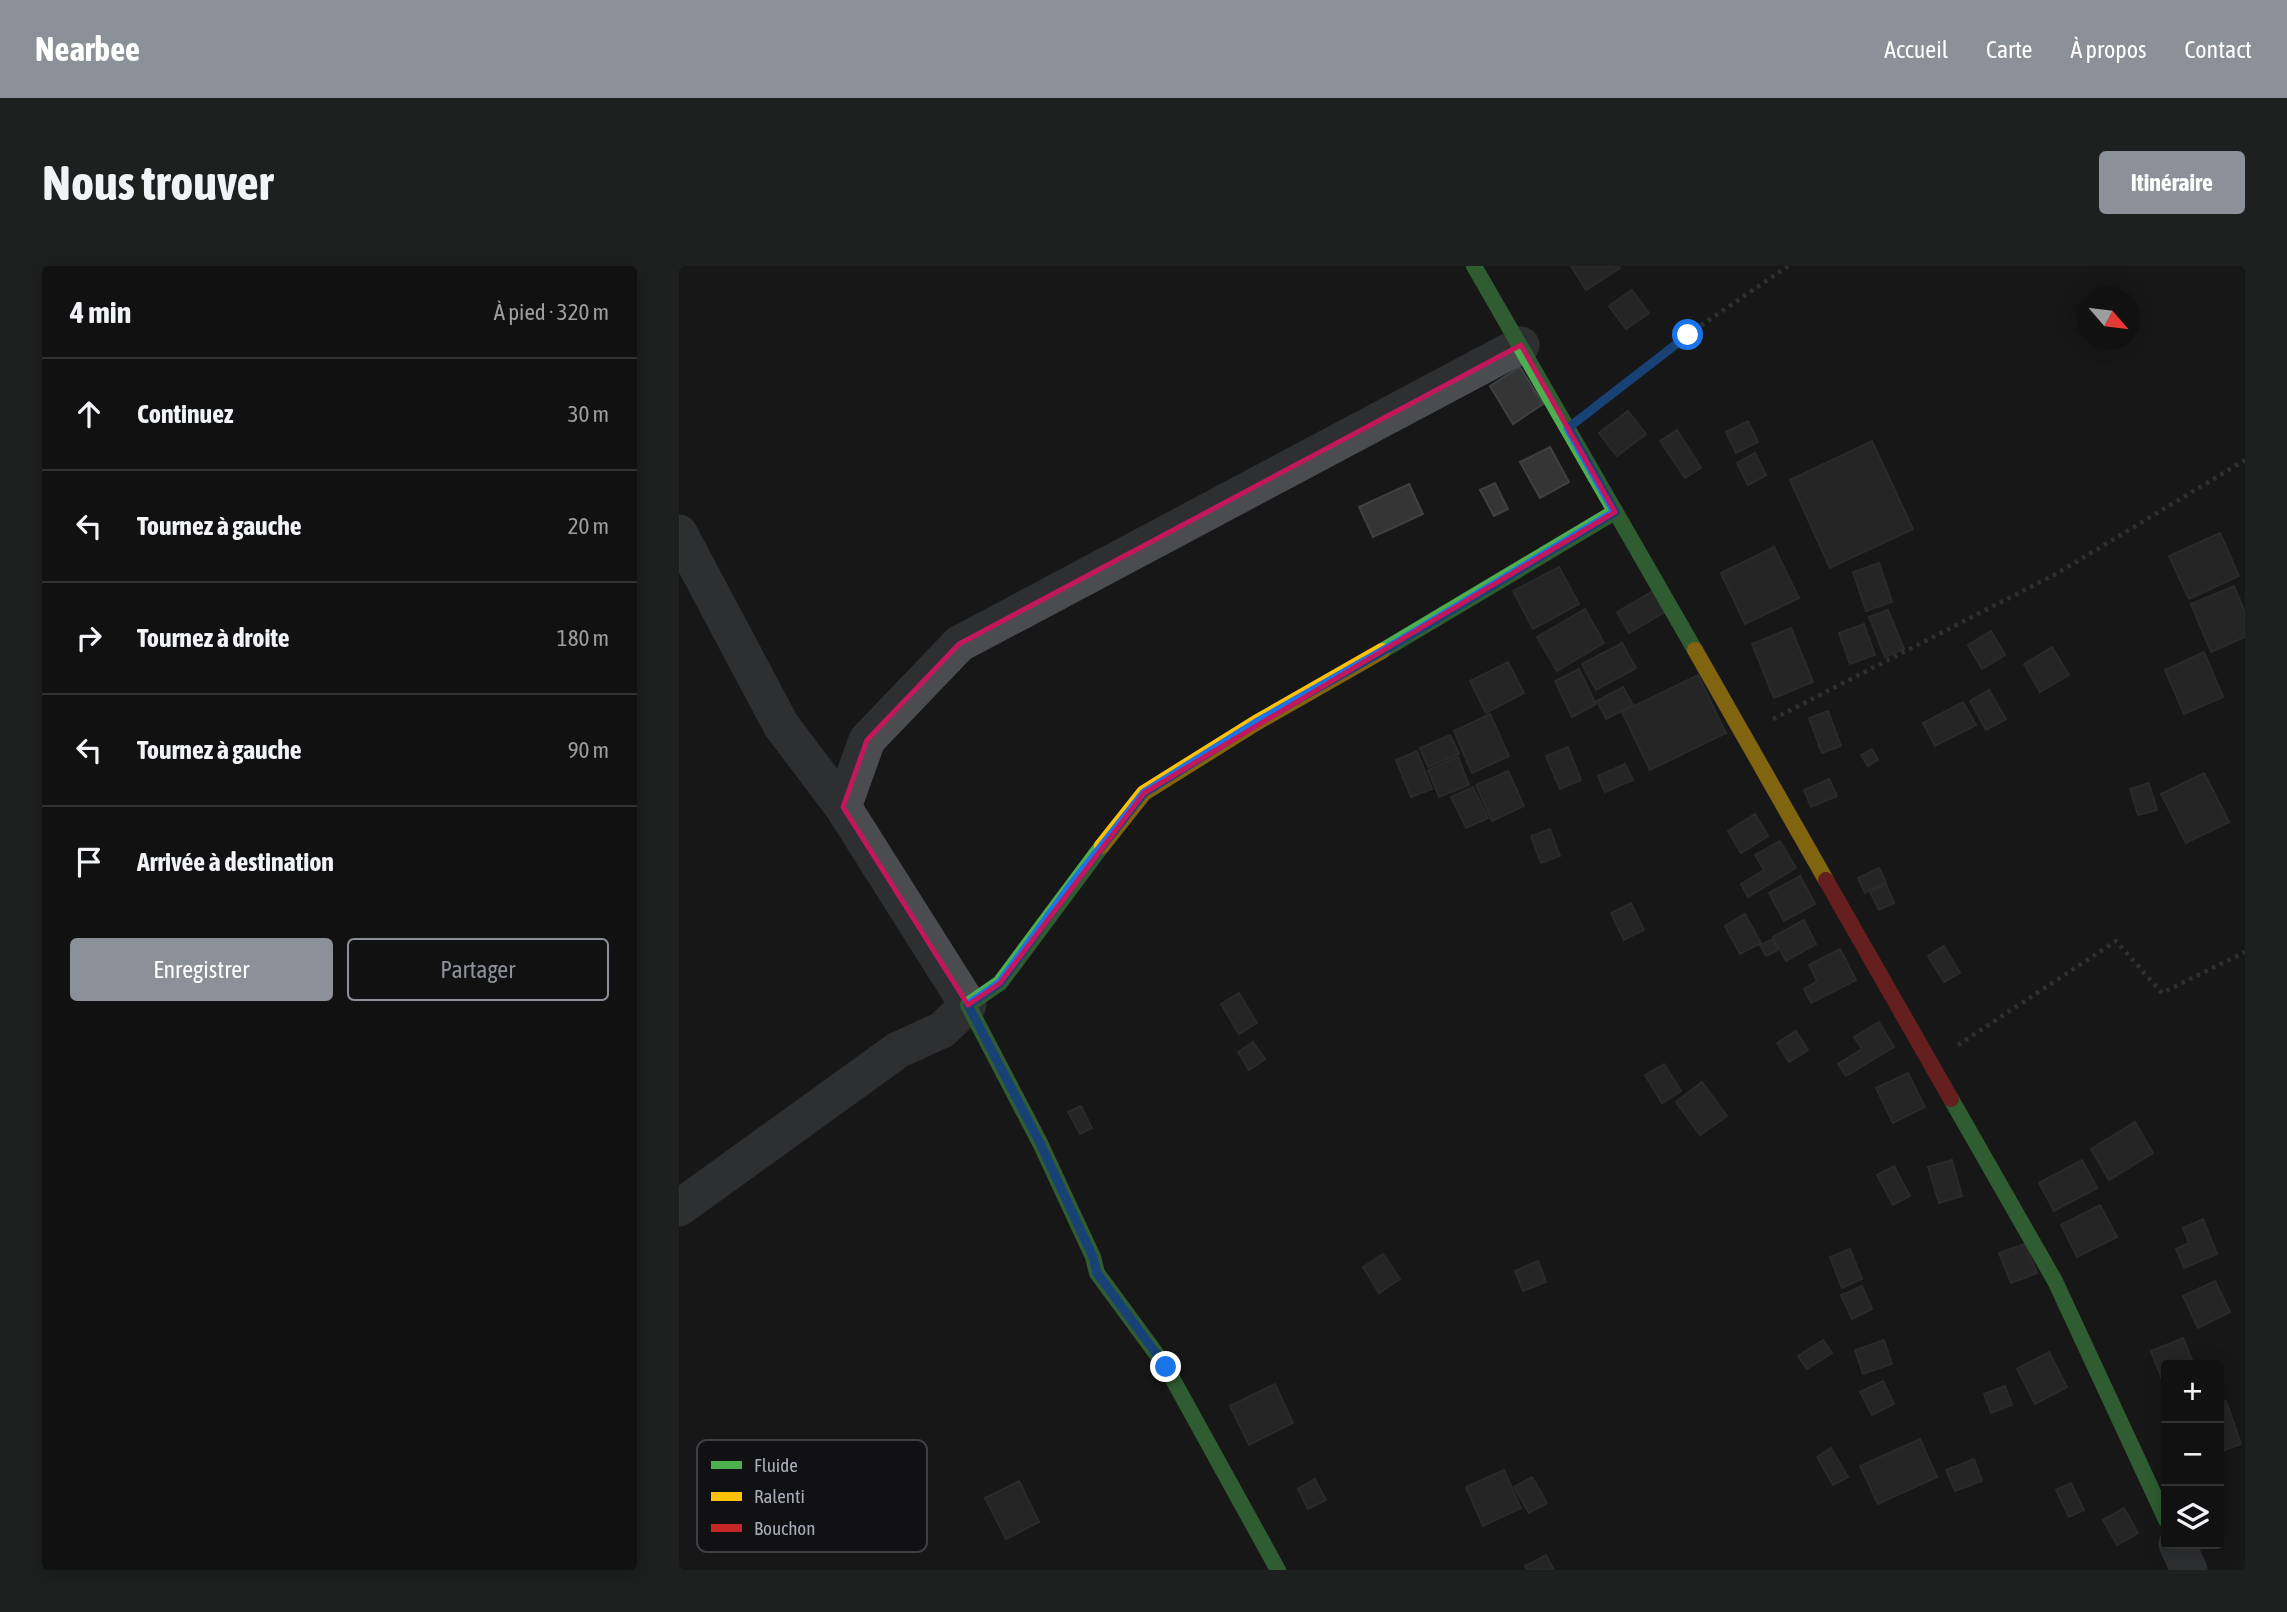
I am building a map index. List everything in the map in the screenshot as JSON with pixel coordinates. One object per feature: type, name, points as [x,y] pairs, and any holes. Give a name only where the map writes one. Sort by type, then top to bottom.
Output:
[{"type":"street","points":[[1474,266],[2055,1281],[2161,1509]]},
{"type":"street","points":[[843,807],[867,740],[959,644],[1521,345]]},
{"type":"street","points":[[679,1208],[898,1051],[942,1030],[968,1005],[1000,983],[1073,883],[1144,793],[1256,723],[1395,644],[1615,512]]},
{"type":"street","points":[[679,533],[781,725],[843,807],[968,1005],[1040,1143],[1093,1257],[1097,1273],[1166,1367],[1278,1570]]},
{"type":"street","points":[[2179,1549],[2189,1570]]},
{"type":"path","points":[[1568,428],[1688,335],[1787,266]]},
{"type":"path","points":[[1742,735],[2056,574],[2245,460]]},
{"type":"path","points":[[1930,1063],[2116,941],[2162,993],[2245,952]]},
{"type":"highlighted area","points":[[1521,345],[1615,512],[1144,793],[1000,983],[968,1005],[843,807],[867,740],[959,644]]},
{"type":"building","points":[[1571,266],[1619,266],[1620,268],[1586,290]]},
{"type":"building","points":[[1632,290],[1649,313],[1626,329],[1609,306]]},
{"type":"building","points":[[1520,367],[1543,404],[1513,424],[1490,386]]},
{"type":"building","points":[[1628,411],[1646,434],[1617,456],[1599,433]]},
{"type":"building","points":[[1748,421],[1758,442],[1736,453],[1726,432]]},
{"type":"building","points":[[1677,430],[1701,468],[1685,478],[1660,441]]},
{"type":"building","points":[[1872,441],[1913,529],[1830,568],[1790,480]]},
{"type":"building","points":[[1550,447],[1569,482],[1540,498],[1520,462]]},
{"type":"building","points":[[1755,453],[1766,475],[1748,485],[1737,463]]},
{"type":"building","points":[[1495,483],[1508,509],[1494,516],[1480,490]]},
{"type":"building","points":[[1409,484],[1423,514],[1373,537],[1359,507]]},
{"type":"building","points":[[2220,533],[2239,576],[2189,599],[2169,556]]},
{"type":"building","points":[[1774,547],[1799,598],[1745,624],[1721,573]]},
{"type":"building","points":[[1879,563],[1892,602],[1866,611],[1853,572]]},
{"type":"building","points":[[1559,567],[1579,604],[1533,629],[1513,591]]},
{"type":"building","points":[[2234,586],[2245,613],[2245,637],[2211,652],[2191,604]]},
{"type":"building","points":[[1653,591],[1665,612],[1629,633],[1617,612]]},
{"type":"building","points":[[1585,609],[1604,643],[1557,671],[1537,637]]},
{"type":"building","points":[[1888,610],[1904,649],[1885,657],[1869,617]]},
{"type":"building","points":[[1864,624],[1875,655],[1850,664],[1839,633]]},
{"type":"building","points":[[1791,628],[1813,682],[1774,698],[1752,644]]},
{"type":"building","points":[[1991,631],[2005,655],[1982,669],[1968,645]]},
{"type":"building","points":[[1622,643],[1636,668],[1596,690],[1582,664]]},
{"type":"building","points":[[2052,647],[2069,675],[2040,692],[2024,664]]},
{"type":"building","points":[[2204,652],[2223,697],[2184,714],[2165,670]]},
{"type":"building","points":[[1508,662],[1524,693],[1486,713],[1470,681]]},
{"type":"building","points":[[1579,669],[1596,704],[1572,717],[1555,681]]},
{"type":"building","points":[[1698,675],[1726,733],[1650,770],[1622,712]]},
{"type":"building","points":[[1623,687],[1633,705],[1606,719],[1597,701]]},
{"type":"building","points":[[1989,690],[2006,719],[1986,730],[1970,701]]},
{"type":"building","points":[[1963,702],[1976,725],[1935,746],[1923,723]]},
{"type":"building","points":[[1828,711],[1841,746],[1822,753],[1809,718]]},
{"type":"building","points":[[1490,714],[1509,756],[1472,773],[1454,731]]},
{"type":"building","points":[[1450,735],[1459,754],[1428,767],[1420,748]]},
{"type":"building","points":[[1568,747],[1581,780],[1560,789],[1546,756]]},
{"type":"building","points":[[1872,749],[1878,760],[1868,766],[1861,755]]},
{"type":"building","points":[[1417,751],[1432,789],[1411,797],[1396,760]]},
{"type":"building","points":[[1458,757],[1469,785],[1439,797],[1428,770]]},
{"type":"building","points":[[1625,764],[1633,780],[1605,792],[1598,776]]},
{"type":"building","points":[[1508,771],[1524,806],[1492,821],[1476,785]]},
{"type":"building","points":[[2204,773],[2229,822],[2186,843],[2161,794]]},
{"type":"building","points":[[1829,779],[1837,796],[1811,807],[1804,790]]},
{"type":"building","points":[[2149,783],[2157,810],[2138,815],[2130,789]]},
{"type":"building","points":[[1473,787],[1488,818],[1466,828],[1451,797]]},
{"type":"building","points":[[1755,814],[1768,836],[1741,853],[1728,831]]},
{"type":"building","points":[[1550,829],[1560,856],[1541,863],[1531,836]]},
{"type":"building","points":[[1780,841],[1796,868],[1748,897],[1741,884],[1764,870],[1755,855]]},
{"type":"building","points":[[1879,868],[1886,882],[1865,893],[1858,878]]},
{"type":"building","points":[[1800,876],[1815,904],[1784,921],[1769,893]]},
{"type":"building","points":[[1886,884],[1894,903],[1879,910],[1870,892]]},
{"type":"building","points":[[1631,903],[1644,930],[1624,940],[1611,913]]},
{"type":"building","points":[[1745,914],[1761,943],[1740,954],[1725,926]]},
{"type":"building","points":[[1804,920],[1816,944],[1786,961],[1773,937]]},
{"type":"building","points":[[1773,939],[1778,950],[1766,956],[1760,945]]},
{"type":"building","points":[[1944,946],[1960,973],[1944,982],[1928,956]]},
{"type":"building","points":[[1840,949],[1856,980],[1811,1003],[1804,989],[1817,981],[1809,965]]},
{"type":"building","points":[[1239,993],[1257,1023],[1239,1034],[1221,1004]]},
{"type":"building","points":[[1879,1022],[1894,1047],[1846,1076],[1838,1064],[1862,1049],[1854,1037]]},
{"type":"building","points":[[1796,1031],[1808,1050],[1789,1062],[1777,1043]]},
{"type":"building","points":[[1253,1042],[1265,1059],[1249,1070],[1238,1052]]},
{"type":"building","points":[[1664,1064],[1681,1091],[1662,1103],[1645,1075]]},
{"type":"building","points":[[1908,1073],[1925,1107],[1893,1123],[1876,1088]]},
{"type":"building","points":[[1702,1082],[1727,1116],[1700,1135],[1676,1102]]},
{"type":"building","points":[[1081,1106],[1092,1128],[1080,1134],[1068,1112]]},
{"type":"building","points":[[2135,1122],[2153,1153],[2109,1180],[2091,1149]]},
{"type":"building","points":[[1952,1160],[1962,1196],[1939,1203],[1928,1167]]},
{"type":"building","points":[[2082,1160],[2097,1188],[2054,1211],[2039,1183]]},
{"type":"building","points":[[1894,1166],[1910,1196],[1893,1205],[1877,1175]]},
{"type":"building","points":[[2100,1205],[2117,1237],[2077,1257],[2061,1225]]},
{"type":"building","points":[[2203,1219],[2217,1254],[2184,1268],[2176,1249],[2189,1243],[2183,1228]]},
{"type":"building","points":[[2025,1244],[2037,1273],[2011,1283],[1999,1253]]},
{"type":"building","points":[[1850,1249],[1862,1279],[1842,1288],[1830,1257]]},
{"type":"building","points":[[1383,1254],[1400,1279],[1379,1293],[1363,1267]]},
{"type":"building","points":[[1538,1261],[1546,1282],[1523,1291],[1515,1271]]},
{"type":"building","points":[[2215,1281],[2230,1312],[2198,1328],[2183,1296]]},
{"type":"building","points":[[1862,1286],[1872,1309],[1852,1319],[1841,1295]]},
{"type":"building","points":[[2183,1338],[2192,1360],[2161,1360],[2161,1376],[2151,1351]]},
{"type":"building","points":[[1823,1340],[1832,1353],[1807,1369],[1798,1356]]},
{"type":"building","points":[[1884,1340],[1892,1364],[1863,1374],[1855,1350]]},
{"type":"building","points":[[2049,1352],[2067,1387],[2035,1404],[2017,1369]]},
{"type":"building","points":[[1883,1381],[1894,1404],[1872,1415],[1860,1392]]},
{"type":"building","points":[[1275,1384],[1293,1423],[1249,1445],[1230,1406]]},
{"type":"building","points":[[2005,1386],[2012,1405],[1991,1413],[1984,1394]]},
{"type":"building","points":[[2226,1401],[2241,1444],[2224,1450],[2224,1423]]},
{"type":"building","points":[[1920,1439],[1937,1477],[1878,1504],[1860,1466]]},
{"type":"building","points":[[1831,1448],[1848,1477],[1833,1485],[1817,1457]]},
{"type":"building","points":[[1974,1459],[1982,1481],[1955,1491],[1946,1470]]},
{"type":"building","points":[[1504,1470],[1521,1508],[1483,1526],[1466,1487]]},
{"type":"building","points":[[1532,1477],[1547,1503],[1529,1513],[1514,1487]]},
{"type":"building","points":[[1315,1479],[1326,1500],[1308,1509],[1298,1489]]},
{"type":"building","points":[[1019,1481],[1039,1522],[1006,1539],[985,1498]]},
{"type":"building","points":[[2071,1483],[2084,1510],[2069,1517],[2056,1490]]},
{"type":"building","points":[[2124,1508],[2138,1533],[2117,1545],[2103,1520]]},
{"type":"building","points":[[1546,1555],[1554,1570],[1527,1570],[1525,1566]]},
{"type":"traffic: fast","points":[[1474,266],[1695,650]]},
{"type":"traffic: fast","points":[[1382,651],[1615,512]]},
{"type":"traffic: fast","points":[[1102,846],[1000,983],[968,1005],[1040,1143],[1093,1257],[1097,1273],[1166,1367],[1278,1570]]},
{"type":"traffic: fast","points":[[1951,1099],[2055,1281],[2161,1509]]},
{"type":"traffic: slow","points":[[1695,650],[1826,880]]},
{"type":"traffic: slow","points":[[1102,846],[1144,793],[1256,723],[1382,651]]},
{"type":"traffic: jam","points":[[1826,880],[1951,1099]]},
{"type":"route","points":[[1166,1367],[1097,1273],[1093,1257],[1040,1143],[968,1005],[1000,983],[1073,883],[1144,793],[1256,723],[1395,644],[1615,512],[1568,428],[1688,335]]}]
